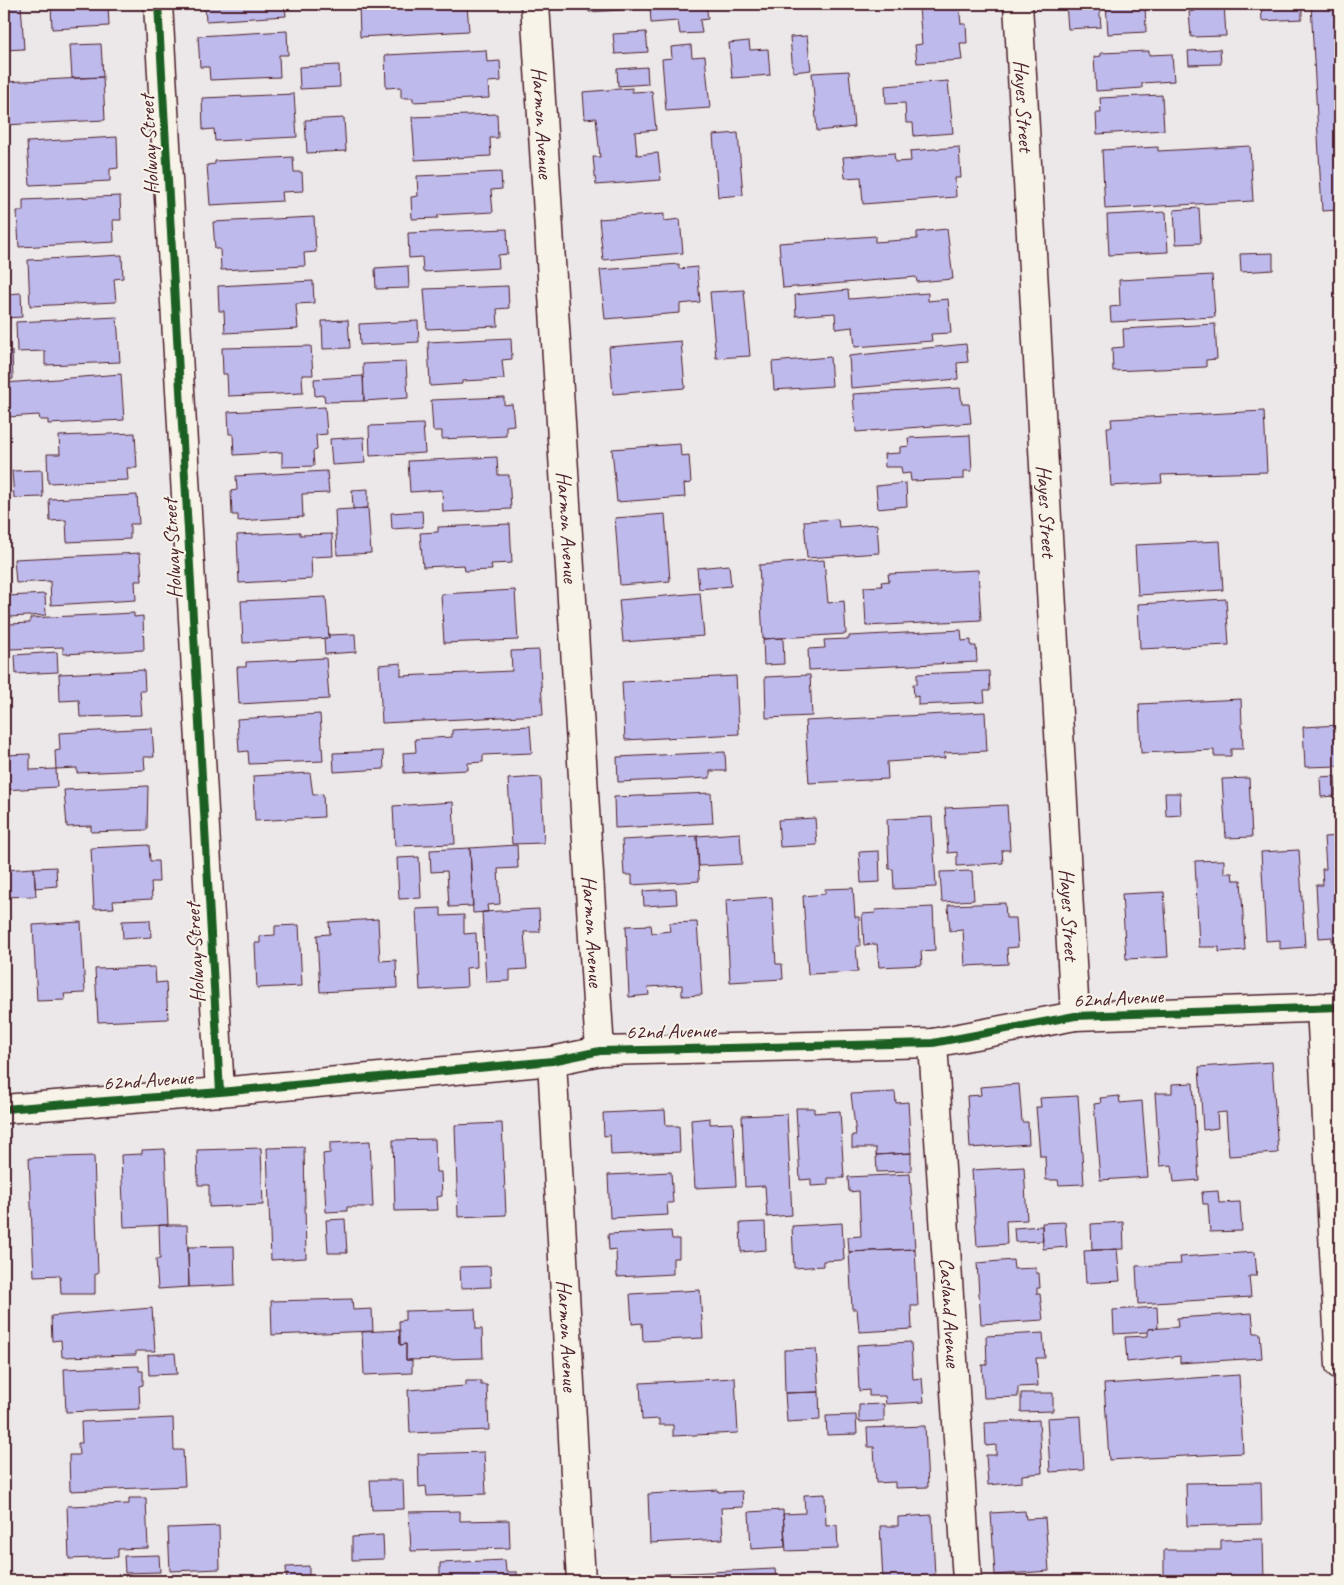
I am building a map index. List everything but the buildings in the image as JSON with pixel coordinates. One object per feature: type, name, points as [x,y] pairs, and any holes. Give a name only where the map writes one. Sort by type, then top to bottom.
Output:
[{"type":"street","name":"Holway Street","points":[[158,4],[220,1092]]},
{"type":"street","name":"Harmon Avenue","points":[[536,4],[600,1051]]},
{"type":"street","name":"Hayes Street","points":[[1018,4],[1075,1016]]},
{"type":"street","name":"62nd Avenue","points":[[4,1109],[220,1092],[552,1061],[600,1051],[933,1042],[1075,1016],[1330,1007]]},
{"type":"street","points":[[1330,1007],[1340,1365]]},
{"type":"street","name":"Casland Avenue","points":[[933,1042],[967,1581]]},
{"type":"street","name":"Harmon Avenue","points":[[552,1061],[581,1581]]},
{"type":"cycle path","points":[[158,4],[220,1092]]},
{"type":"cycle path","points":[[4,1109],[220,1092],[552,1061],[600,1051],[933,1043],[1075,1016],[1340,1007]]}]
